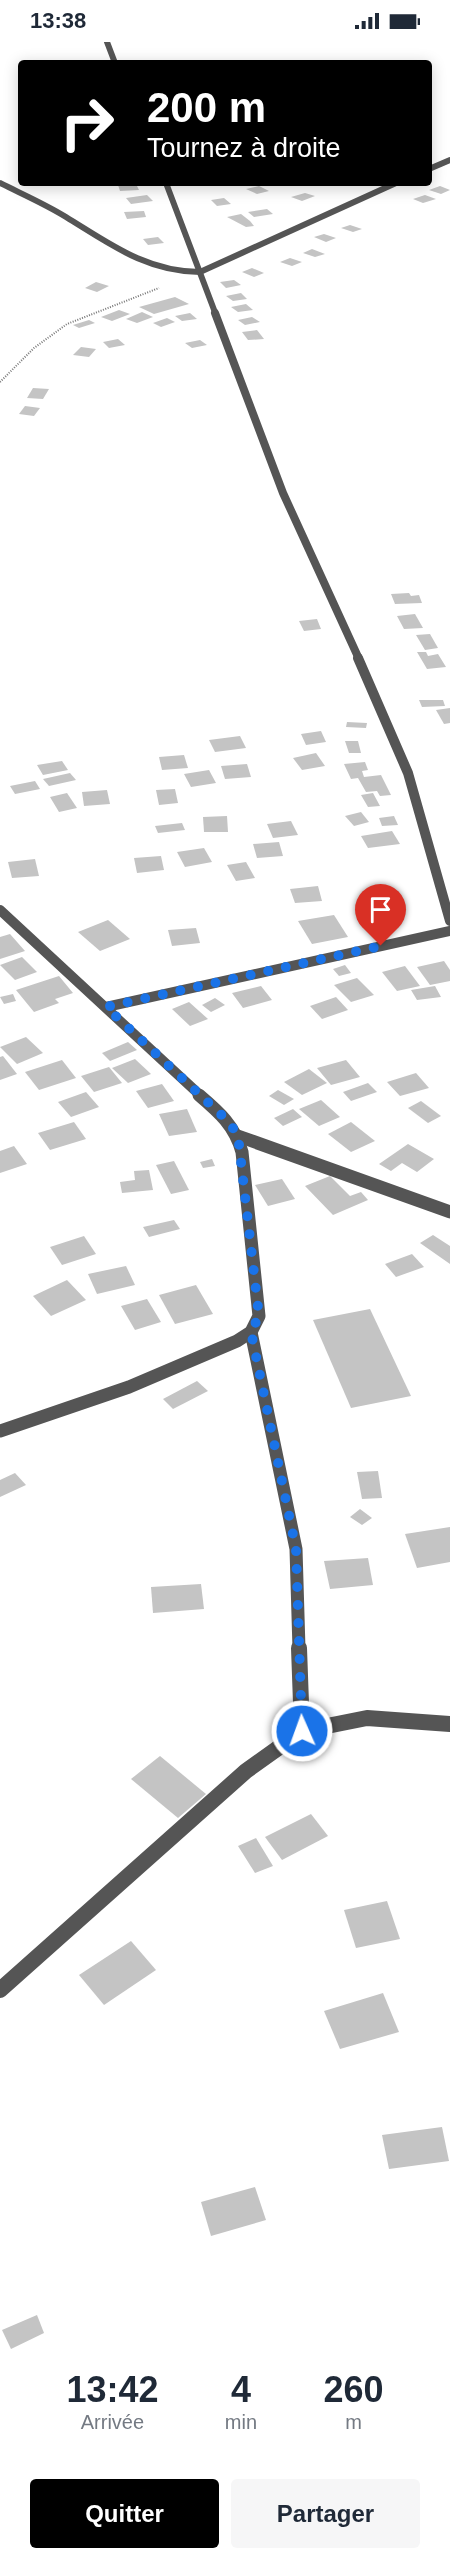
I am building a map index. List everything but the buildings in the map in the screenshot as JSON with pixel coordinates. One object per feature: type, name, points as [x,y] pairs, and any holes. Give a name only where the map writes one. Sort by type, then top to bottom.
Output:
[{"type":"street","points":[[106,42],[114,60]]},
{"type":"street","points":[[432,168],[450,160]]},
{"type":"street","points":[[0,183],[64,216],[130,258],[168,272],[181,274],[200,272],[389,186]]},
{"type":"street","points":[[167,186],[283,493],[330,592],[408,773],[450,921]]},
{"type":"street","points":[[0,910],[229,1122],[238,1136],[259,1316],[251,1332],[237,1341],[129,1387],[0,1431]]},
{"type":"street","points":[[106,1007],[450,931]]},
{"type":"street","points":[[238,1136],[450,1212]]},
{"type":"street","points":[[251,1332],[296,1549],[302,1731]]},
{"type":"street","points":[[0,1990],[246,1771],[302,1731],[368,1718],[450,1724]]},
{"type":"path","points":[[0,382],[34,348],[67,324],[169,284],[181,274]]},
{"type":"route","points":[[302,1731],[296,1549],[251,1332],[259,1316],[242,1152],[238,1136],[229,1122],[106,1007],[381,946]]}]
